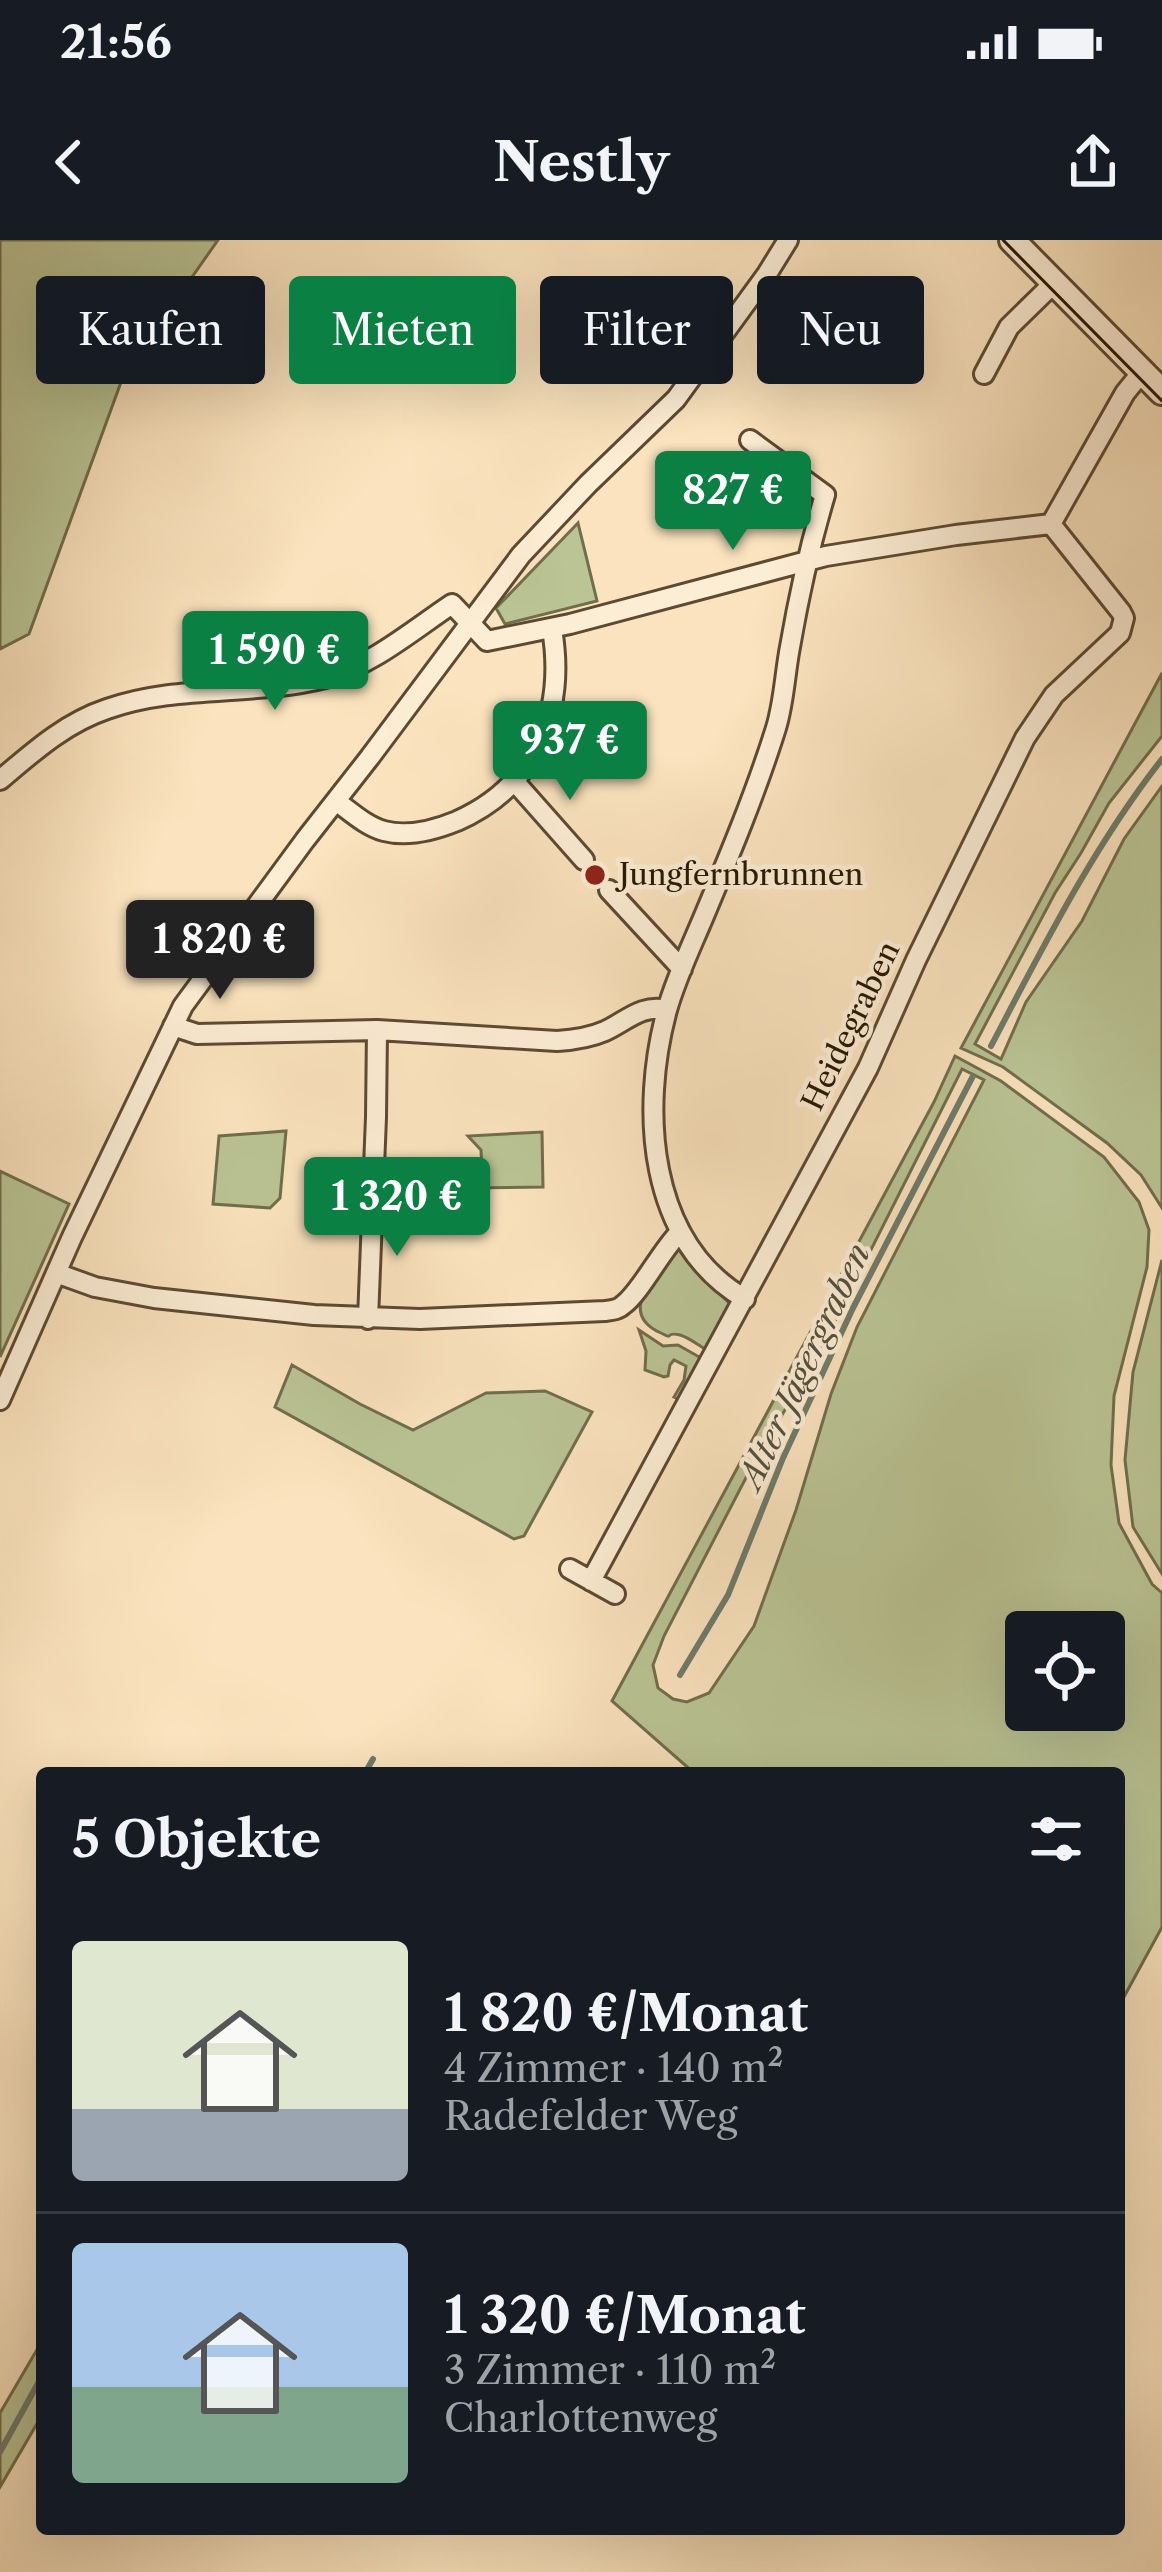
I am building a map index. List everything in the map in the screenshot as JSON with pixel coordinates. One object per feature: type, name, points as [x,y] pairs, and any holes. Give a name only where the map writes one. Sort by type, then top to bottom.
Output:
[{"type":"street","points":[[0,1400],[173,1026],[196,988],[521,555],[685,388],[788,240]]},
{"type":"street","points":[[1012,240],[1162,392]]},
{"type":"street","points":[[984,374],[1009,327],[1054,283]]},
{"type":"street","points":[[0,780],[39,746],[103,710],[153,697],[329,677],[380,651],[452,604],[487,641],[552,629],[826,556],[1051,524],[1125,393],[1142,372]]},
{"type":"street","points":[[745,1299],[707,1268],[679,1233],[661,1180],[653,1117],[667,1010],[750,806],[778,722],[805,564],[825,495],[750,440]]},
{"type":"street","name":"Heidegraben","points":[[591,1581],[868,1068],[1025,738],[1054,695],[1123,626],[1121,611],[1051,524]]},
{"type":"street","points":[[336,801],[375,827],[414,832],[445,826],[473,813],[515,782],[529,765],[549,715],[554,694],[552,629]]},
{"type":"street","points":[[515,782],[584,860]]},
{"type":"street","points":[[609,890],[682,969]]},
{"type":"street","points":[[173,1026],[197,1034],[376,1030],[557,1042],[602,1033],[654,1007],[667,1010]]},
{"type":"street","points":[[368,1319],[376,1030]]},
{"type":"street","points":[[56,1273],[95,1287],[154,1298],[368,1319],[604,1311],[620,1308],[679,1233]]},
{"type":"street","points":[[570,1570],[615,1594]]},
{"type":"green space","points":[[0,240],[218,240],[193,276],[36,276],[36,384],[120,384],[29,634],[0,649]]},
{"type":"green space","points":[[578,523],[597,601],[505,624],[496,608]]},
{"type":"green space","points":[[1162,673],[1162,736],[1109,803],[975,1044],[1001,1059],[1026,1002],[1082,921],[1124,839],[1162,786],[1162,1208],[1141,1175],[1107,1143],[1003,1067],[961,1048]]},
{"type":"green space","points":[[955,1056],[1001,1081],[1104,1157],[1139,1202],[1149,1230],[1147,1267],[1114,1396],[1111,1465],[1119,1523],[1152,1584],[1162,1593],[1162,1927],[1125,1995],[1125,1767],[687,1767],[612,1701]],"holes":[[[962,1069],[984,1080],[857,1327],[754,1626],[709,1693],[687,1702],[673,1699],[658,1688],[653,1665],[664,1636],[750,1470],[825,1341]]]},
{"type":"green space","points":[[286,1131],[280,1198],[270,1208],[213,1204],[219,1136]]},
{"type":"green space","points":[[542,1132],[543,1187],[466,1188],[482,1173],[481,1150],[468,1136]]},
{"type":"green space","points":[[0,1171],[69,1204],[0,1357]]},
{"type":"green space","points":[[677,1248],[729,1303],[709,1348],[680,1335],[665,1335],[641,1314],[645,1292]]},
{"type":"green space","points":[[1162,1260],[1162,1574],[1133,1527],[1125,1460],[1133,1372]]},
{"type":"green space","points":[[639,1330],[663,1346],[678,1345],[701,1358],[681,1400],[674,1397],[686,1366],[674,1360],[664,1377],[645,1370],[646,1351]]},
{"type":"green space","points":[[292,1365],[413,1430],[486,1393],[545,1391],[592,1412],[524,1536],[514,1539],[275,1407]]},
{"type":"green space","points":[[36,2351],[36,2425],[0,2487],[0,2413]]},
{"type":"waterway","name":"Alter Jägergraben","points":[[991,1046],[1091,862],[1162,759]]},
{"type":"waterway","name":"Alter Jägergraben","points":[[680,1675],[728,1595],[783,1458],[853,1308],[973,1076]]},
{"type":"waterway","name":"Alter Jägergraben","points":[[368,1767],[373,1759]]},
{"type":"waterway","name":"Alter Jägergraben","points":[[0,2452],[36,2387]]},
{"type":"tram line","points":[[1003,240],[1162,401]]},
{"type":"place","name":"Jungfernbrunnen","points":[[595,875]]}]
